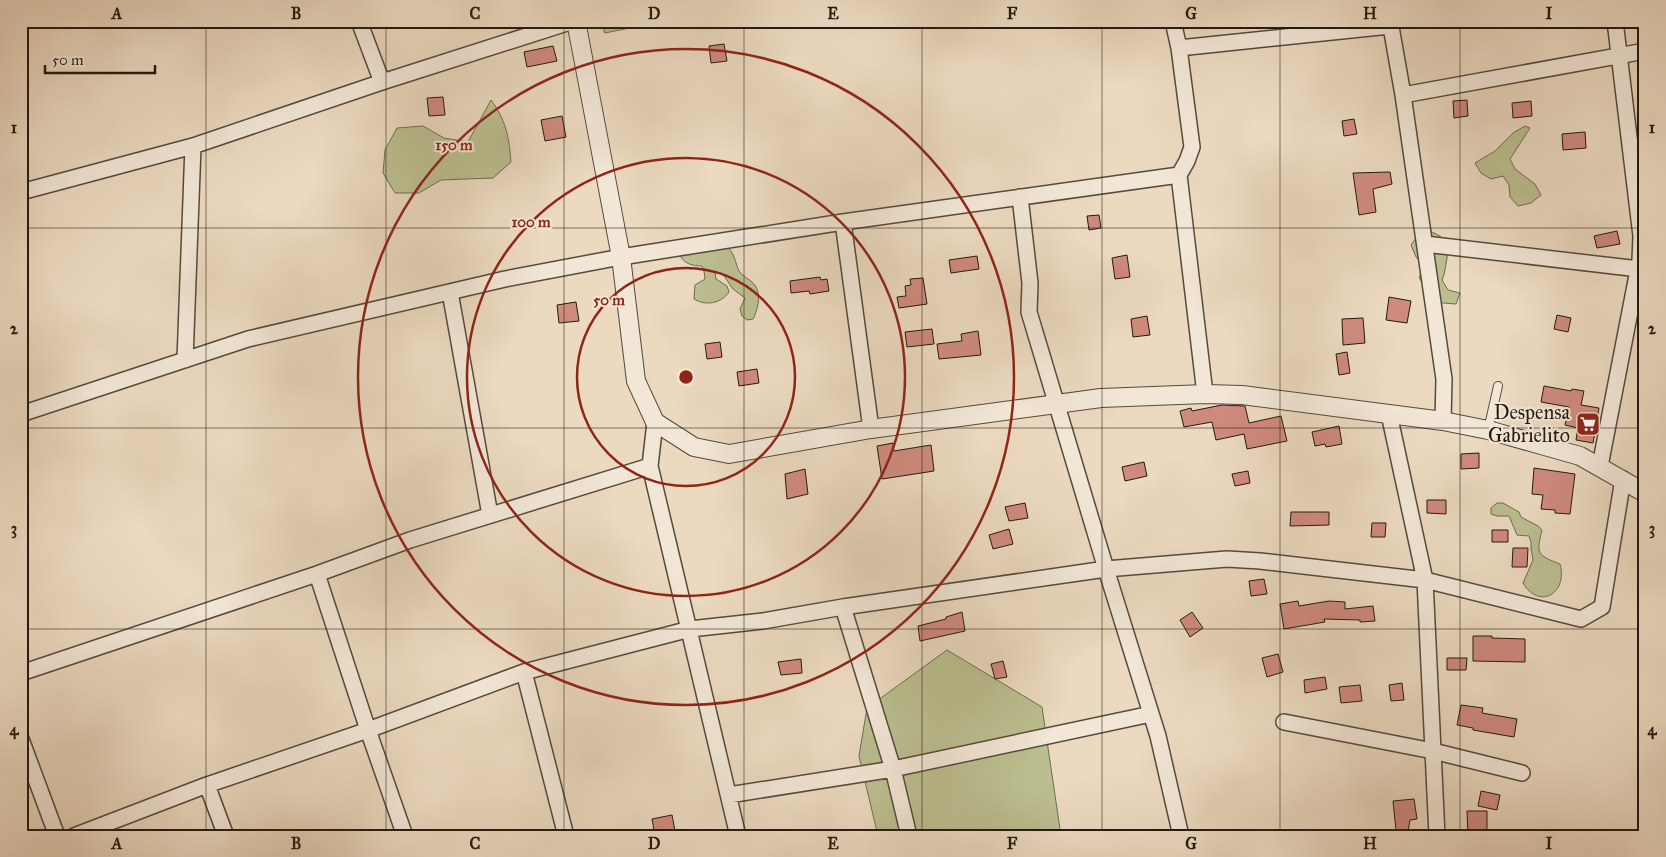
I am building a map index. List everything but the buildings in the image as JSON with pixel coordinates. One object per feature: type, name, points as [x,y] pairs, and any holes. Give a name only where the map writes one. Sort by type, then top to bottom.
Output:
[{"type":"street","points":[[359,21],[382,82]]},
{"type":"street","points":[[21,192],[193,146],[382,82],[575,21],[621,257],[636,381],[655,422],[650,466],[738,836]]},
{"type":"street","points":[[1173,21],[1179,48],[1192,147],[1180,175],[1205,394]]},
{"type":"street","points":[[1600,466],[1641,262],[1640,236],[1616,21]]},
{"type":"street","points":[[1179,48],[1390,24],[1403,95],[1444,378],[1443,421]]},
{"type":"street","points":[[1403,95],[1645,51]]},
{"type":"street","points":[[185,360],[193,146]]},
{"type":"street","points":[[21,414],[248,339],[505,279],[621,257],[843,222],[1180,175]]},
{"type":"street","points":[[1020,197],[1030,283],[1029,312],[1151,714],[1181,836]]},
{"type":"street","points":[[843,222],[871,429]]},
{"type":"street","points":[[1425,244],[1641,262]]},
{"type":"street","points":[[450,292],[490,515]]},
{"type":"street","points":[[655,422],[694,447],[729,454],[871,429],[1101,398],[1205,394],[1242,395],[1443,421],[1488,430],[1580,456],[1645,493]]},
{"type":"street","points":[[1389,414],[1425,580],[1437,836]]},
{"type":"street","points":[[21,673],[318,574],[410,540],[650,466]]},
{"type":"street","points":[[74,836],[207,785],[368,730],[524,672],[690,629],[763,621],[843,607],[1106,569],[1227,559],[1260,561],[1425,580],[1582,619],[1602,607],[1623,479]]},
{"type":"street","points":[[318,574],[368,730],[405,836]]},
{"type":"street","points":[[843,607],[893,769],[909,836]]},
{"type":"street","points":[[524,672],[566,836]]},
{"type":"street","points":[[729,796],[893,769],[1151,714]]},
{"type":"street","points":[[1284,722],[1433,751],[1522,773]]},
{"type":"street","points":[[21,739],[57,836]]},
{"type":"street","points":[[207,785],[226,836]]},
{"type":"lane","points":[[1488,430],[1498,386]]},
{"type":"green space","points":[[600,21],[685,21],[669,27],[644,25],[605,33]]},
{"type":"green space","points":[[491,100],[506,129],[511,162],[493,178],[441,180],[419,193],[395,193],[383,173],[385,150],[397,128],[423,126],[444,138],[468,142]]},
{"type":"green space","points":[[1525,126],[1530,128],[1510,159],[1515,169],[1535,184],[1541,195],[1531,203],[1518,206],[1510,197],[1509,185],[1503,176],[1491,179],[1481,173],[1475,163],[1495,151],[1513,133]]},
{"type":"green space","points":[[1430,231],[1440,236],[1450,248],[1442,280],[1448,290],[1460,293],[1456,304],[1443,303],[1431,299],[1419,277],[1425,267],[1416,257],[1411,245],[1418,235]]},
{"type":"green space","points":[[726,246],[733,254],[739,271],[752,282],[758,292],[758,301],[753,319],[747,320],[742,316],[740,309],[745,298],[733,289],[722,273],[715,273],[716,279],[727,286],[729,292],[726,296],[713,303],[703,303],[694,299],[695,285],[705,279],[704,271],[702,266],[690,264],[681,257],[684,251]]},
{"type":"green space","points":[[1497,503],[1503,503],[1519,512],[1521,517],[1542,530],[1539,544],[1540,553],[1560,564],[1560,583],[1550,595],[1544,597],[1537,596],[1523,583],[1533,560],[1531,542],[1529,536],[1517,535],[1509,516],[1491,514],[1491,508]]},
{"type":"green space","points":[[947,650],[1042,707],[1061,836],[878,836],[859,756],[867,708]]},
{"type":"place","name":"Despensa Gabrielito","points":[[1588,424]]}]
